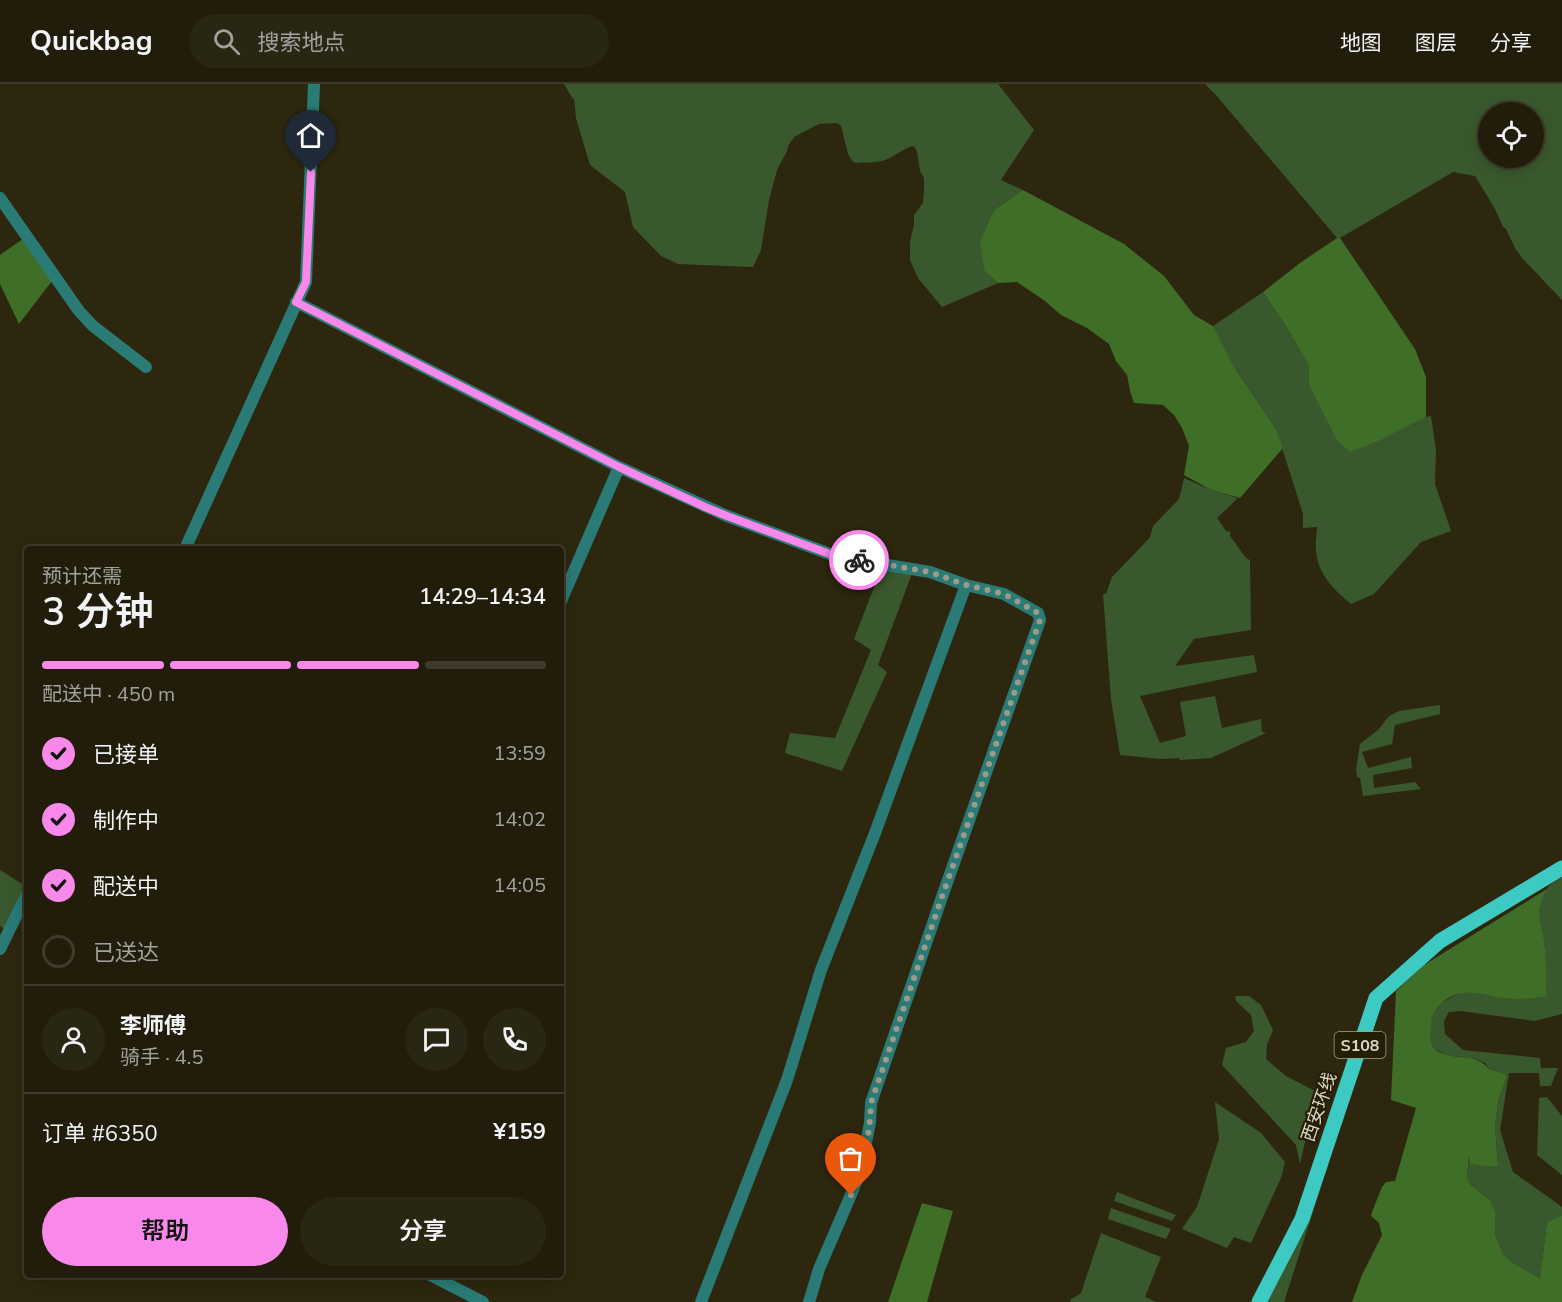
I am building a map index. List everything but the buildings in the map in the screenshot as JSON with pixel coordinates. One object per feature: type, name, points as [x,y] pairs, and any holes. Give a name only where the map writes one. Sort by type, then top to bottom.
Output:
[{"type":"main road","name":"西安环线","points":[[1259,1302],[1302,1219],[1376,998],[1440,941],[1562,868]]},
{"type":"street","points":[[186,546],[306,282],[314,84]]},
{"type":"street","points":[[0,198],[79,311],[93,326],[146,367]]},
{"type":"street","points":[[296,302],[619,467],[727,516],[838,557],[930,572],[966,585],[1004,594],[1038,613],[1040,620],[871,1103],[870,1123],[859,1176],[819,1269],[809,1302]]},
{"type":"street","points":[[564,594],[619,467]]},
{"type":"street","points":[[701,1302],[787,1080],[821,970],[966,585]]},
{"type":"street","points":[[0,949],[24,900]]},
{"type":"street","points":[[436,1278],[483,1302]]},
{"type":"green space","points":[[564,84],[998,84],[1034,130],[1001,180],[1023,190],[995,209],[985,272],[998,283],[942,307],[918,278],[910,260],[914,215],[923,203],[924,190],[924,178],[920,171],[917,151],[914,146],[882,161],[853,162],[848,154],[841,126],[837,123],[819,124],[794,137],[788,146],[777,170],[769,200],[761,250],[753,267],[678,264],[661,256],[633,227],[625,192],[590,165],[576,118],[574,98]]},
{"type":"green space","points":[[1205,84],[1562,84],[1562,300],[1522,258],[1475,176],[1453,172],[1337,238]]},
{"type":"green space","points":[[1023,190],[1124,244],[1164,276],[1194,315],[1213,326],[1236,370],[1276,429],[1283,448],[1240,498],[1211,490],[1184,475],[1189,446],[1182,428],[1174,415],[1163,405],[1134,403],[1127,375],[1116,361],[1109,344],[1087,328],[1061,315],[1017,282],[998,283],[985,272],[980,241],[995,209]]},
{"type":"green space","points":[[30,234],[55,277],[19,324],[0,284],[0,255]]},
{"type":"green space","points":[[1340,238],[1415,349],[1426,377],[1426,417],[1383,439],[1350,452],[1337,440],[1309,385],[1309,366],[1263,292]]},
{"type":"green space","points":[[1263,292],[1309,366],[1309,385],[1383,439],[1431,416],[1436,450],[1435,484],[1451,531],[1421,542],[1374,594],[1351,604],[1338,593],[1323,574],[1317,558],[1317,527],[1303,528],[1303,514],[1276,429],[1236,370],[1213,326]]},
{"type":"green space","points":[[1184,478],[1237,498],[1217,518],[1226,531],[1230,532],[1230,536],[1246,558],[1250,560],[1251,630],[1194,639],[1175,666],[1254,655],[1257,672],[1140,696],[1160,743],[1186,736],[1180,702],[1215,696],[1222,728],[1261,719],[1262,732],[1266,733],[1211,758],[1180,760],[1179,758],[1160,759],[1120,755],[1111,699],[1103,594],[1106,594],[1112,577],[1150,537],[1153,526],[1179,499]]},
{"type":"green space","points":[[883,564],[914,568],[878,665],[887,672],[842,771],[785,753],[790,733],[835,738],[871,650],[854,639]]},
{"type":"green space","points":[[1440,705],[1440,714],[1395,725],[1392,744],[1362,752],[1368,768],[1411,757],[1412,768],[1373,775],[1374,788],[1415,782],[1421,789],[1363,796],[1356,769],[1360,744],[1378,730],[1389,716],[1399,711]]},
{"type":"green space","points":[[0,870],[24,885],[24,894],[7,931],[0,926]]},
{"type":"green space","points":[[1562,877],[1562,1014],[1535,1021],[1460,1011],[1449,1012],[1444,1021],[1445,1034],[1463,1050],[1540,1058],[1541,1068],[1558,1068],[1551,1086],[1540,1086],[1539,1073],[1509,1073],[1500,1130],[1513,1172],[1562,1207],[1562,1215],[1547,1222],[1540,1278],[1513,1263],[1503,1254],[1495,1234],[1495,1211],[1491,1201],[1471,1185],[1467,1177],[1469,1160],[1471,1164],[1498,1166],[1495,1124],[1499,1098],[1507,1076],[1490,1070],[1485,1063],[1476,1059],[1446,1055],[1434,1048],[1431,1043],[1431,1021],[1433,1013],[1443,1002],[1461,992],[1474,992],[1511,999],[1545,945],[1540,922],[1542,898],[1550,885]]},
{"type":"green space","points":[[1547,889],[1540,905],[1545,948],[1546,996],[1514,999],[1475,993],[1456,994],[1448,998],[1434,1013],[1431,1020],[1431,1039],[1433,1047],[1442,1053],[1477,1060],[1490,1070],[1507,1076],[1499,1098],[1495,1124],[1498,1166],[1470,1164],[1469,1157],[1467,1177],[1471,1185],[1491,1201],[1495,1211],[1495,1234],[1503,1254],[1513,1263],[1540,1278],[1547,1222],[1562,1215],[1562,1302],[1352,1302],[1362,1275],[1382,1235],[1379,1223],[1371,1216],[1372,1212],[1382,1187],[1386,1182],[1395,1181],[1416,1108],[1391,1100],[1396,991],[1424,965]]},
{"type":"green space","points":[[1235,996],[1249,996],[1261,1005],[1273,1030],[1267,1045],[1266,1059],[1286,1076],[1323,1095],[1306,1138],[1300,1164],[1296,1145],[1222,1065],[1226,1048],[1246,1042],[1254,1031],[1251,1015],[1236,1001]]},
{"type":"green space","points":[[1547,1097],[1562,1116],[1562,1175],[1537,1155],[1539,1098]]},
{"type":"green space","points":[[1215,1102],[1261,1133],[1285,1162],[1281,1178],[1251,1243],[1234,1237],[1227,1248],[1182,1229],[1197,1207],[1219,1139]]},
{"type":"green space","points":[[1330,1159],[1284,1302],[1258,1302]]},
{"type":"green space","points":[[1117,1192],[1176,1215],[1172,1221],[1114,1201]]},
{"type":"green space","points":[[922,1203],[953,1211],[927,1302],[888,1302]]},
{"type":"green space","points":[[1111,1208],[1171,1229],[1166,1239],[1108,1219]]},
{"type":"green space","points":[[1101,1233],[1161,1257],[1145,1297],[1156,1302],[1071,1302],[1070,1300],[1081,1293]]},
{"type":"way so far","points":[[851,1195],[859,1176],[870,1123],[871,1103],[1040,620],[1038,613],[1004,594],[966,585],[930,572],[859,560]]},
{"type":"route","points":[[311,172],[306,282],[296,302],[619,467],[705,507],[838,557],[859,560]]}]
